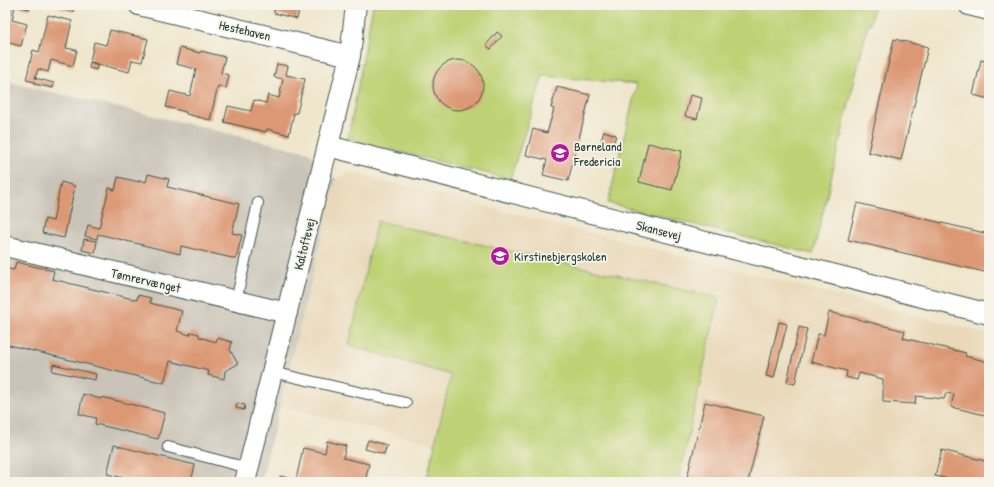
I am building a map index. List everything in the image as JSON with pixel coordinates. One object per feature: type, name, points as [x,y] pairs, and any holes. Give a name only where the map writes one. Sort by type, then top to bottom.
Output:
[{"type":"street","name":"Hestehaven","points":[[139,5],[350,56]]},
{"type":"street","name":"Kaltoftevej","points":[[247,475],[350,56],[356,5]]},
{"type":"street","points":[[969,5],[989,10]]},
{"type":"street","name":"Skansevej","points":[[328,146],[989,314]]},
{"type":"street","name":"Tømrervænget","points":[[5,246],[287,313]]},
{"type":"lane","points":[[236,301],[258,203]]},
{"type":"lane","points":[[272,372],[406,403]]},
{"type":"lane","points":[[168,447],[247,475]]},
{"type":"shaded area","points":[[5,81],[308,152],[336,179],[261,482],[5,482]]},
{"type":"shaded area","name":"Kirstinebjergskolen","points":[[350,172],[989,334],[989,482],[426,482],[435,444],[280,406],[336,179]]},
{"type":"green space","points":[[373,5],[875,5],[870,24],[868,24],[813,254],[608,203],[637,84],[543,76],[510,179],[348,139]]},
{"type":"green space","points":[[377,221],[719,298],[678,482],[426,482],[451,375],[349,345]]},
{"type":"building","points":[[5,5],[31,5],[30,9],[15,6],[12,20],[27,24],[21,46],[5,42]]},
{"type":"building","points":[[60,5],[74,6],[73,12],[59,8]]},
{"type":"building","points":[[275,5],[300,5],[297,19],[274,13]]},
{"type":"building","points":[[48,15],[72,21],[66,48],[77,50],[73,66],[51,60],[48,72],[38,69],[35,78],[54,83],[53,88],[34,84],[35,82],[26,80],[33,50],[39,52]]},
{"type":"building","points":[[110,30],[148,39],[142,62],[132,60],[129,72],[90,62],[94,42],[106,45]]},
{"type":"building","points":[[497,32],[502,36],[491,49],[486,45]]},
{"type":"building","points":[[894,39],[928,47],[901,160],[868,152]]},
{"type":"building","points":[[180,48],[225,57],[221,73],[229,75],[226,88],[218,86],[210,120],[166,107],[170,91],[190,96],[196,69],[176,64]]},
{"type":"building","points":[[453,60],[463,60],[476,67],[483,80],[483,90],[476,103],[463,110],[453,110],[444,106],[437,99],[433,90],[433,80],[437,71],[444,64]]},
{"type":"building","points":[[981,60],[989,62],[989,99],[973,95]]},
{"type":"building","points":[[90,62],[98,65],[96,70],[89,68]]},
{"type":"building","points":[[277,64],[288,66],[286,75],[305,79],[297,113],[294,113],[289,135],[267,129],[266,132],[224,122],[228,106],[251,111],[254,100],[266,103],[268,95],[279,98],[283,79],[274,77]]},
{"type":"building","points":[[557,87],[590,95],[568,181],[543,175],[547,160],[526,155],[533,129],[547,133],[554,109],[551,108]]},
{"type":"building","points":[[690,95],[702,98],[697,119],[685,116]]},
{"type":"building","points":[[604,131],[616,135],[612,148],[600,145]]},
{"type":"building","points":[[648,143],[682,151],[672,190],[639,182]]},
{"type":"building","points":[[148,174],[169,179],[167,187],[239,204],[232,233],[242,235],[236,259],[181,246],[180,254],[98,234],[97,239],[85,236],[88,225],[99,228],[109,188],[115,190],[118,177],[139,182],[139,180],[146,182]]},
{"type":"building","points":[[61,182],[75,186],[64,238],[42,233],[45,219],[53,221]]},
{"type":"building","points":[[857,203],[989,234],[989,273],[848,240]]},
{"type":"building","points":[[84,239],[97,241],[95,253],[82,250]]},
{"type":"building","points":[[16,262],[54,271],[52,279],[137,300],[138,295],[151,298],[150,303],[182,311],[177,331],[190,335],[191,332],[199,334],[199,337],[216,342],[217,338],[232,342],[230,350],[238,364],[225,371],[224,379],[208,375],[209,371],[170,361],[164,383],[5,344],[5,268],[14,270]]},
{"type":"building","points":[[829,312],[905,331],[903,338],[966,353],[965,356],[989,362],[989,416],[951,407],[954,394],[946,393],[944,399],[916,396],[915,404],[883,402],[883,379],[859,373],[857,380],[846,377],[847,371],[811,362],[818,334],[824,335]]},
{"type":"building","points":[[779,322],[787,324],[774,378],[766,376]]},
{"type":"building","points":[[799,327],[807,329],[795,384],[787,382]]},
{"type":"building","points":[[53,364],[96,374],[95,380],[52,371]]},
{"type":"building","points":[[83,394],[101,399],[102,397],[165,413],[158,439],[95,424],[96,418],[79,414]]},
{"type":"building","points":[[705,402],[764,416],[748,482],[686,482]]},
{"type":"building","points":[[237,403],[245,405],[244,410],[236,408]]},
{"type":"building","points":[[368,440],[387,445],[384,454],[365,449]]},
{"type":"building","points":[[327,441],[346,446],[343,458],[369,464],[365,482],[279,482],[280,476],[296,480],[303,448],[325,453]]},
{"type":"building","points":[[114,445],[195,465],[191,482],[142,482],[107,474]]},
{"type":"building","points":[[942,450],[989,462],[989,482],[964,482],[935,476]]},
{"type":"place","name":"Børneland Fredericia","points":[[560,153]]},
{"type":"place","name":"Kirstinebjergskolen","points":[[500,256]]}]
